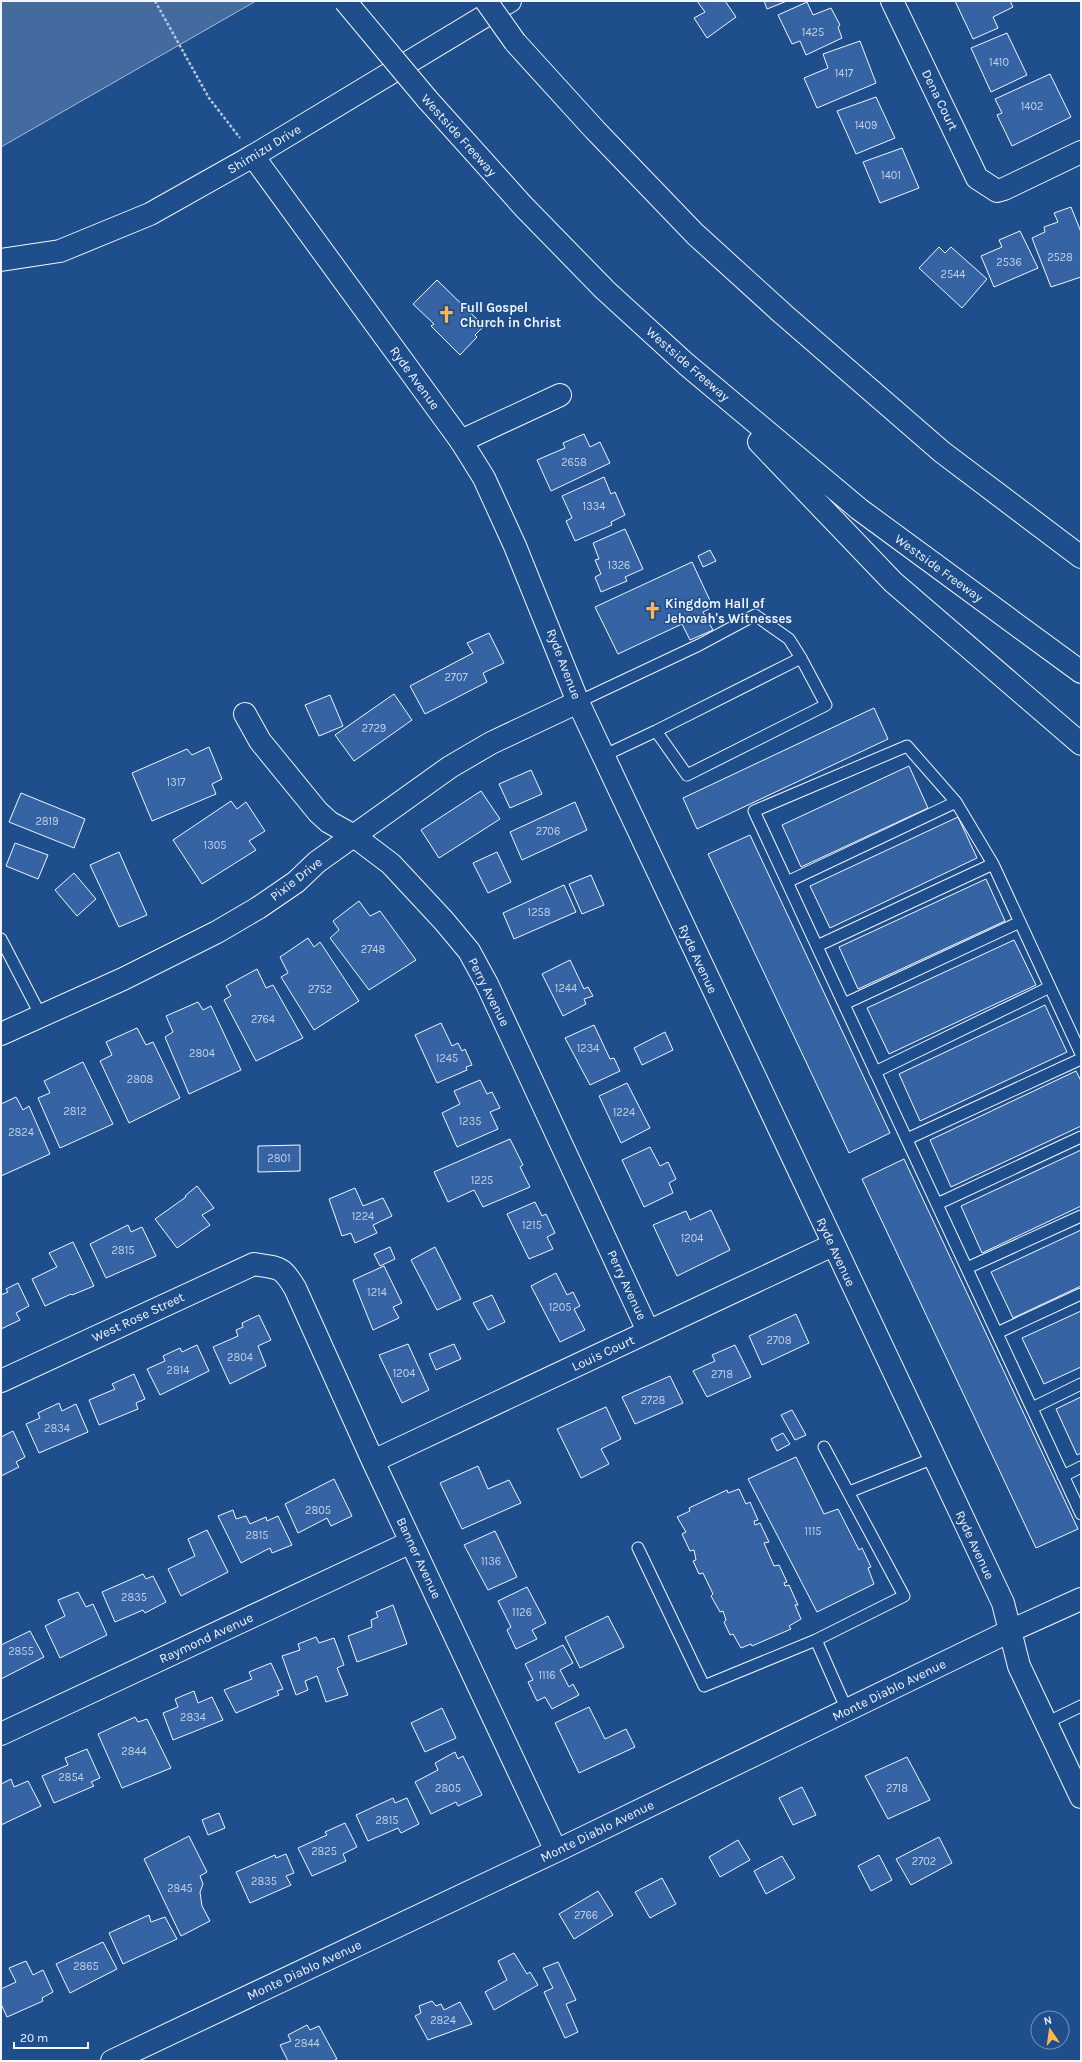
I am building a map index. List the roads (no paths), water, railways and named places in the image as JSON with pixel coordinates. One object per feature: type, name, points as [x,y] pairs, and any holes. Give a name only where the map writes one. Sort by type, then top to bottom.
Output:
[{"type":"main road","name":"Westside Freeway","points":[[345,1],[427,99],[524,207],[605,290],[686,364],[860,509],[1081,672]]},
{"type":"main road","points":[[486,1],[515,42],[595,130],[695,234],[783,314],[942,452],[1081,556]]},
{"type":"main road","name":"Shimizu Drive","points":[[1,260],[60,251],[150,214],[253,156],[510,1]]},
{"type":"main road","name":"Dena Court","points":[[892,1],[977,178],[997,191],[1081,152]]},
{"type":"main road","name":"Ryde Avenue","points":[[253,156],[461,440],[484,478],[515,546],[578,702],[1003,1604],[1019,1666],[1081,1797]]},
{"type":"main road","points":[[686,364],[893,582],[1081,744]]},
{"type":"main road","points":[[461,440],[560,395]]},
{"type":"main road","points":[[1001,495],[1081,537]]},
{"type":"main road","name":"Pixie Drive","points":[[1,1034],[217,932],[258,908],[296,882],[317,862],[392,810],[416,790],[456,764],[491,743],[578,702]]},
{"type":"main road","name":"Perry Avenue","points":[[245,714],[260,741],[318,812],[329,822],[354,836],[391,864],[444,921],[469,952],[487,984],[648,1331]]},
{"type":"main road","name":"Louis Court","points":[[373,1461],[833,1245]]},
{"type":"main road","name":"West Rose Street","points":[[1,1381],[236,1271],[254,1264],[278,1268]]},
{"type":"main road","name":"Banner Avenue","points":[[278,1268],[285,1272],[295,1288],[373,1461],[556,1851]]},
{"type":"main road","name":"Raymond Avenue","points":[[1,1734],[411,1542]]},
{"type":"main road","name":"Monte Diablo Avenue","points":[[112,2061],[556,1851],[1081,1599]]},
{"type":"lane","points":[[578,702],[699,645],[755,615],[789,639],[826,705],[687,775],[656,731]]},
{"type":"lane","points":[[603,756],[801,658]]},
{"type":"lane","points":[[1081,1054],[993,864],[956,802],[907,746],[754,812],[1081,1514]]},
{"type":"lane","points":[[787,882],[956,802]]},
{"type":"lane","points":[[817,946],[993,864]]},
{"type":"lane","points":[[844,1004],[1020,922]]},
{"type":"lane","points":[[1,938],[41,1016]]},
{"type":"lane","points":[[876,1072],[1050,988]]},
{"type":"lane","points":[[907,1139],[1081,1059]]},
{"type":"lane","points":[[937,1204],[1081,1137]]},
{"type":"lane","points":[[967,1268],[1081,1216]]},
{"type":"lane","points":[[997,1332],[1081,1294]]},
{"type":"lane","points":[[1032,1408],[1081,1384]]},
{"type":"lane","points":[[638,1548],[704,1686],[816,1640],[904,1596],[824,1447]]},
{"type":"lane","points":[[848,1492],[934,1458]]},
{"type":"lane","points":[[1063,1476],[1081,1467]]},
{"type":"lane","points":[[816,1640],[847,1710]]},
{"type":"lane","points":[[1046,1723],[1081,1706]]},
{"type":"water","points":[[1,1],[256,1],[1,147]]},
{"type":"place","name":"Full Gospel Church in Christ","points":[[447,314]]},
{"type":"place","name":"Kingdom Hall of Jehovah's Witnesses","points":[[652,610]]}]
